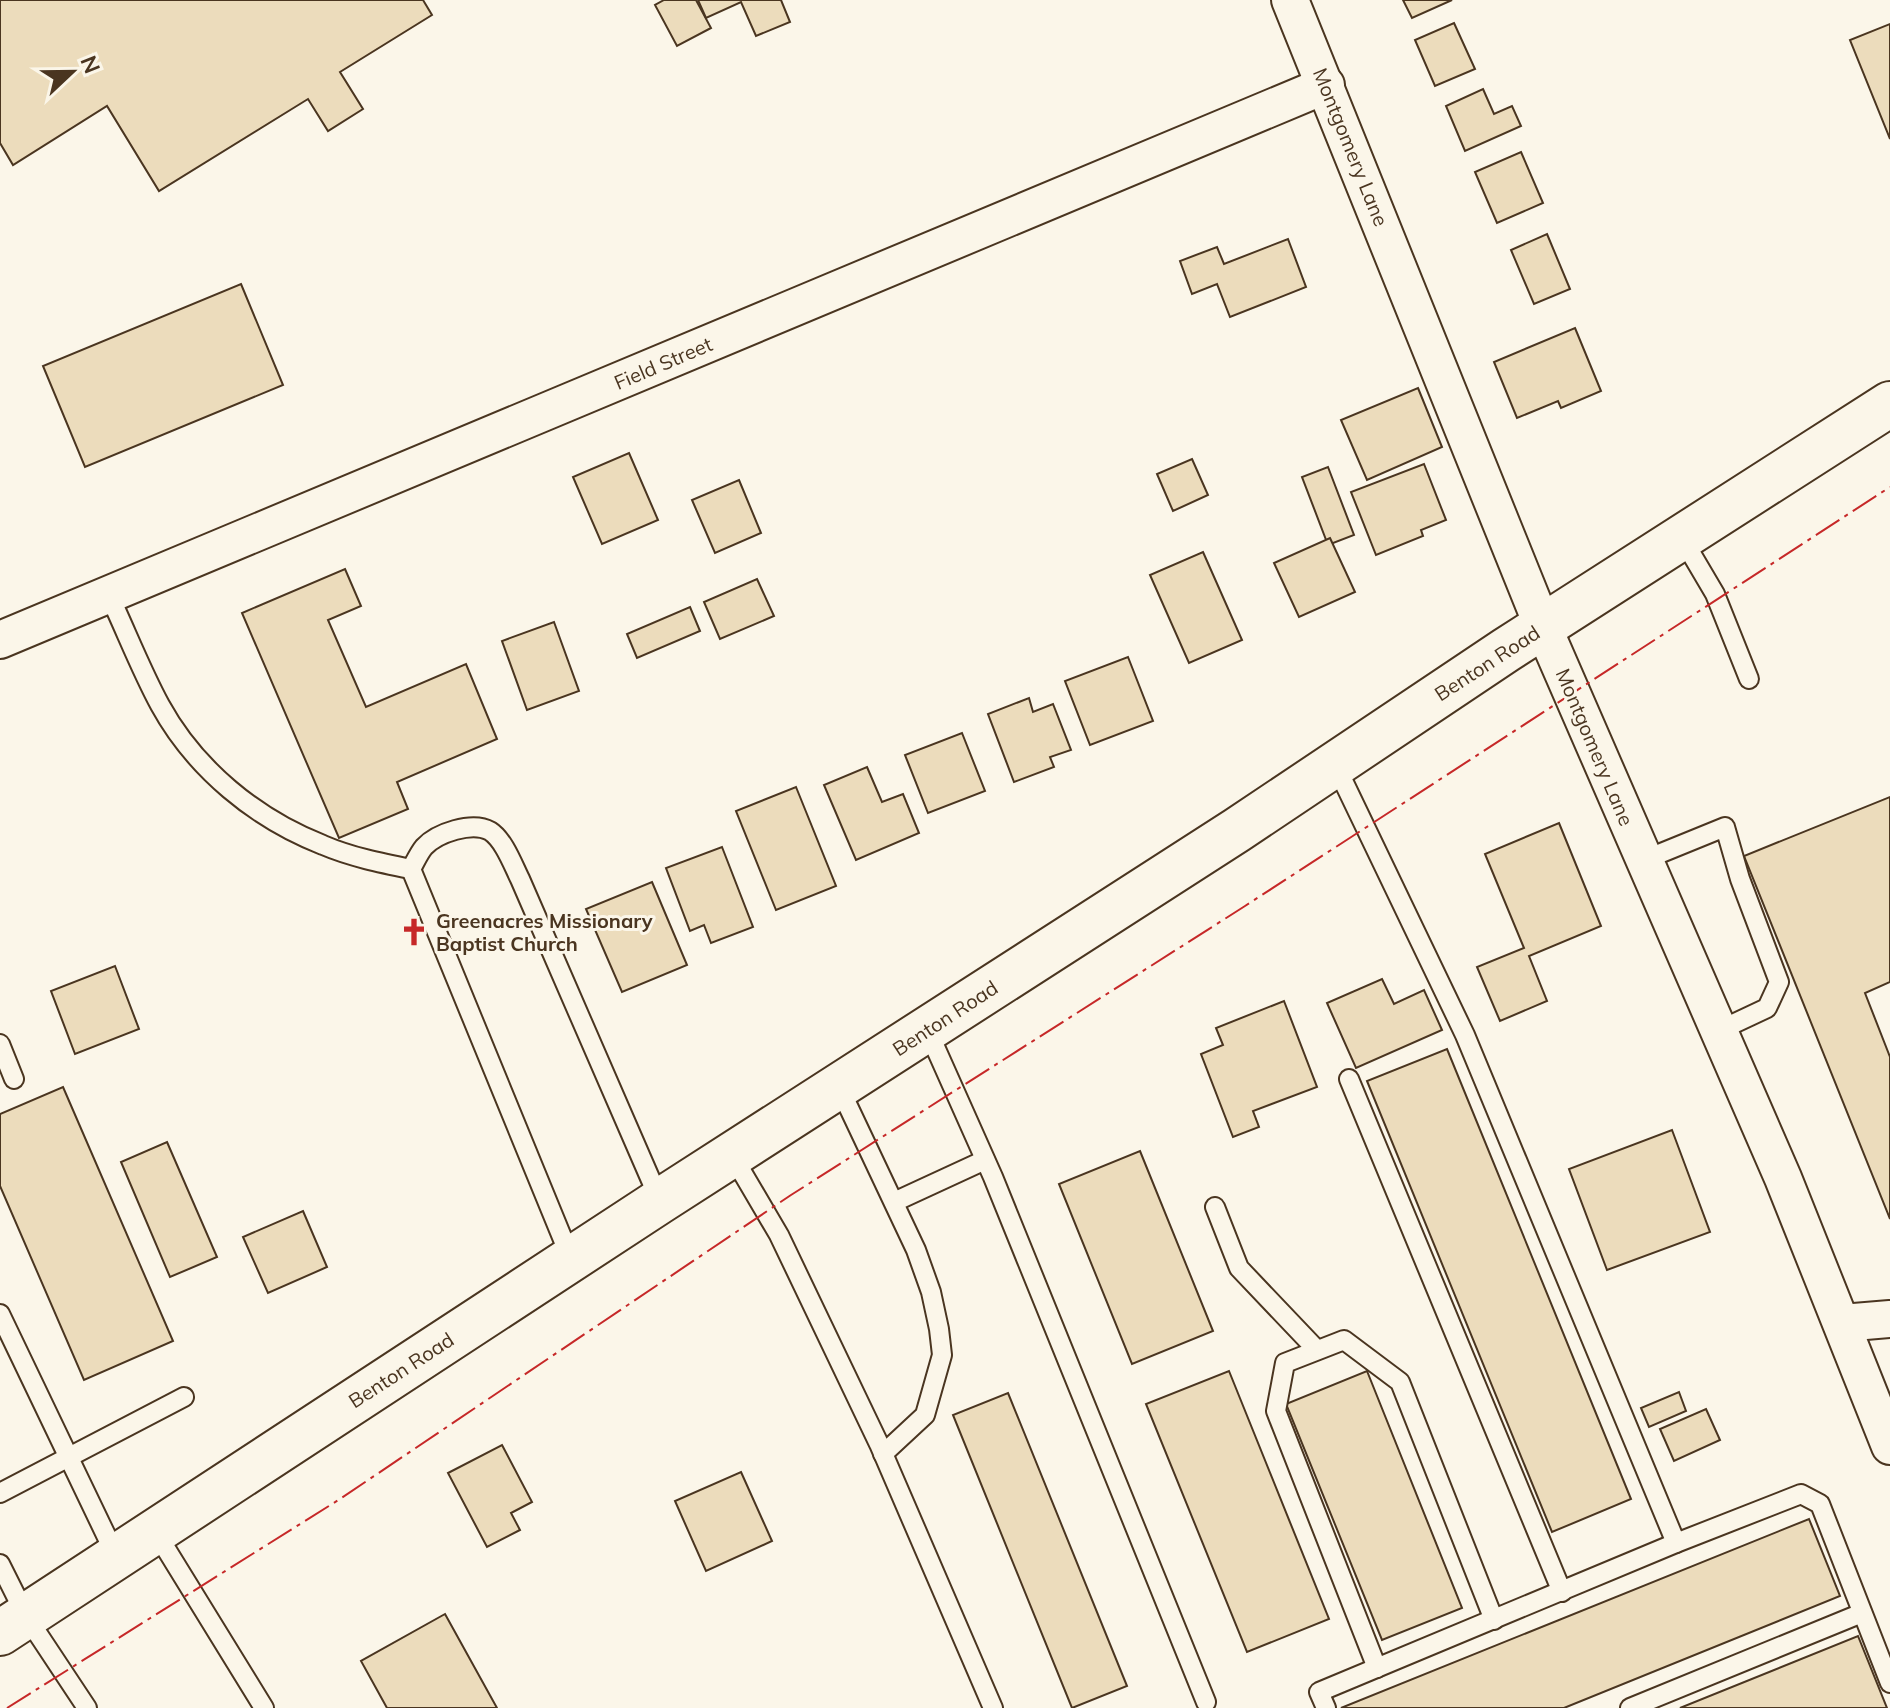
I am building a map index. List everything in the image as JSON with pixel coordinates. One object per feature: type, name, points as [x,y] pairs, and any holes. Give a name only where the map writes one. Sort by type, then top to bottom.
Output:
[{"type":"main road","name":"Benton Road","points":[[13,1624],[1890,404]]},
{"type":"street","name":"Montgomery Lane","points":[[1290,0],[1543,627],[1783,1178],[1890,1446]]},
{"type":"street","name":"Field Street","points":[[0,640],[1326,85]]},
{"type":"street","points":[[1842,1323],[1890,1319]]},
{"type":"lane","points":[[1682,538],[1715,594],[1749,679]]},
{"type":"lane","points":[[109,595],[159,704],[179,736],[250,807],[321,845],[360,858],[411,869]]},
{"type":"lane","points":[[1335,764],[1465,1035],[1676,1543]]},
{"type":"lane","points":[[411,869],[425,846],[445,834],[472,827],[490,831],[500,842],[520,879],[660,1201]]},
{"type":"lane","points":[[1644,860],[1725,827],[1740,879],[1779,982],[1767,1008],[1718,1031]]},
{"type":"lane","points":[[411,869],[571,1259]]},
{"type":"lane","points":[[927,1029],[985,1160],[1206,1702]]},
{"type":"lane","points":[[0,1044],[14,1079]]},
{"type":"lane","points":[[1349,1079],[1562,1592]]},
{"type":"lane","points":[[838,1086],[916,1250],[931,1292],[942,1355],[925,1415],[883,1454]]},
{"type":"lane","points":[[732,1155],[779,1235],[883,1454],[993,1708]]},
{"type":"lane","points":[[894,1202],[985,1160]]},
{"type":"lane","points":[[1215,1207],[1239,1268],[1317,1350]]},
{"type":"lane","points":[[0,1314],[116,1556]]},
{"type":"lane","points":[[1377,1668],[1276,1411],[1285,1363],[1344,1340],[1400,1382],[1494,1620]]},
{"type":"lane","points":[[0,1493],[184,1397]]},
{"type":"lane","points":[[1326,1708],[1319,1692],[1801,1494],[1820,1504],[1890,1683]]},
{"type":"lane","points":[[155,1531],[264,1708]]},
{"type":"lane","points":[[0,1564],[13,1624],[87,1708]]},
{"type":"lane","points":[[1630,1708],[1862,1613]]},
{"type":"building","points":[[0,0],[423,0],[432,15],[340,72],[363,109],[328,131],[308,99],[159,191],[107,106],[13,165],[0,143]]},
{"type":"building","points":[[664,0],[696,0],[711,28],[677,46],[655,5]]},
{"type":"building","points":[[698,0],[781,0],[790,22],[756,36],[741,2],[706,18]]},
{"type":"building","points":[[1403,0],[1452,0],[1412,18]]},
{"type":"building","points":[[1454,23],[1475,69],[1435,86],[1415,40]]},
{"type":"building","points":[[1890,24],[1890,139],[1850,40]]},
{"type":"building","points":[[1483,89],[1494,114],[1512,106],[1521,126],[1465,151],[1446,106]]},
{"type":"building","points":[[1521,152],[1543,203],[1497,223],[1475,172]]},
{"type":"building","points":[[1547,234],[1570,289],[1534,304],[1511,250]]},
{"type":"building","points":[[1288,239],[1306,287],[1230,317],[1217,284],[1192,294],[1180,261],[1217,247],[1224,264]]},
{"type":"building","points":[[241,284],[283,385],[85,467],[43,366]]},
{"type":"building","points":[[1575,328],[1601,391],[1561,408],[1558,401],[1517,418],[1494,362]]},
{"type":"building","points":[[1418,388],[1442,447],[1367,480],[1341,420]]},
{"type":"building","points":[[629,453],[658,520],[602,544],[573,477]]},
{"type":"building","points":[[1192,459],[1208,495],[1173,511],[1157,474]]},
{"type":"building","points":[[1424,464],[1446,520],[1421,530],[1423,536],[1376,555],[1351,492]]},
{"type":"building","points":[[1328,467],[1354,535],[1328,545],[1302,477]]},
{"type":"building","points":[[739,480],[761,533],[715,553],[692,500]]},
{"type":"building","points":[[1330,538],[1355,592],[1299,617],[1274,563]]},
{"type":"building","points":[[1203,552],[1242,640],[1189,663],[1150,575]]},
{"type":"building","points":[[345,569],[361,606],[328,620],[366,707],[466,664],[497,739],[397,782],[408,809],[339,838],[242,613]]},
{"type":"building","points":[[757,579],[774,616],[720,639],[704,602]]},
{"type":"building","points":[[690,607],[700,631],[637,658],[627,634]]},
{"type":"building","points":[[554,622],[579,691],[527,710],[502,641]]},
{"type":"building","points":[[1128,657],[1153,721],[1090,745],[1065,681]]},
{"type":"building","points":[[1029,698],[1033,712],[1053,704],[1071,750],[1050,757],[1054,767],[1014,782],[988,714]]},
{"type":"building","points":[[962,733],[985,791],[928,813],[905,755]]},
{"type":"building","points":[[867,767],[882,802],[903,794],[919,833],[856,860],[824,785]]},
{"type":"building","points":[[796,787],[836,886],[776,910],[736,811]]},
{"type":"building","points":[[1890,797],[1890,982],[1865,993],[1890,1057],[1890,1219],[1744,856]]},
{"type":"building","points":[[1559,823],[1601,926],[1529,956],[1547,1001],[1500,1021],[1477,967],[1524,948],[1485,854]]},
{"type":"building","points":[[722,847],[753,927],[711,943],[704,925],[690,931],[666,868]]},
{"type":"building","points":[[652,882],[687,965],[622,992],[586,909]]},
{"type":"building","points":[[115,966],[139,1029],[75,1054],[51,991]]},
{"type":"building","points":[[1382,979],[1394,1004],[1424,990],[1442,1030],[1356,1068],[1327,1003]]},
{"type":"building","points":[[1284,1001],[1317,1087],[1253,1111],[1259,1127],[1233,1137],[1201,1054],[1223,1045],[1216,1028]]},
{"type":"building","points":[[1447,1049],[1631,1499],[1552,1532],[1367,1081]]},
{"type":"building","points":[[63,1087],[173,1341],[84,1380],[0,1186],[0,1114]]},
{"type":"building","points":[[1672,1130],[1710,1232],[1607,1270],[1569,1169]]},
{"type":"building","points":[[167,1142],[217,1257],[170,1277],[121,1162]]},
{"type":"building","points":[[1140,1151],[1213,1331],[1132,1364],[1059,1184]]},
{"type":"building","points":[[303,1211],[327,1267],[268,1293],[243,1237]]},
{"type":"building","points":[[1229,1371],[1329,1619],[1247,1652],[1146,1404]]},
{"type":"building","points":[[1367,1371],[1462,1608],[1382,1640],[1286,1404]]},
{"type":"building","points":[[1679,1392],[1686,1411],[1649,1427],[1641,1408]]},
{"type":"building","points":[[1008,1393],[1127,1686],[1072,1708],[953,1415]]},
{"type":"building","points":[[1706,1409],[1720,1440],[1674,1461],[1660,1429]]},
{"type":"building","points":[[502,1445],[532,1502],[511,1513],[520,1530],[487,1547],[448,1473]]},
{"type":"building","points":[[741,1472],[772,1541],[706,1571],[675,1501]]},
{"type":"building","points":[[1809,1519],[1840,1596],[1564,1708],[1341,1708]]},
{"type":"building","points":[[445,1614],[497,1708],[387,1708],[361,1661]]},
{"type":"building","points":[[1858,1636],[1887,1708],[1680,1708]]},
{"type":"power","points":[[7,1708],[340,1499],[791,1195],[1245,906],[1890,487]]},
{"type":"place","name":"Greenacres Missionary Baptist Church","points":[[414,932]]}]
